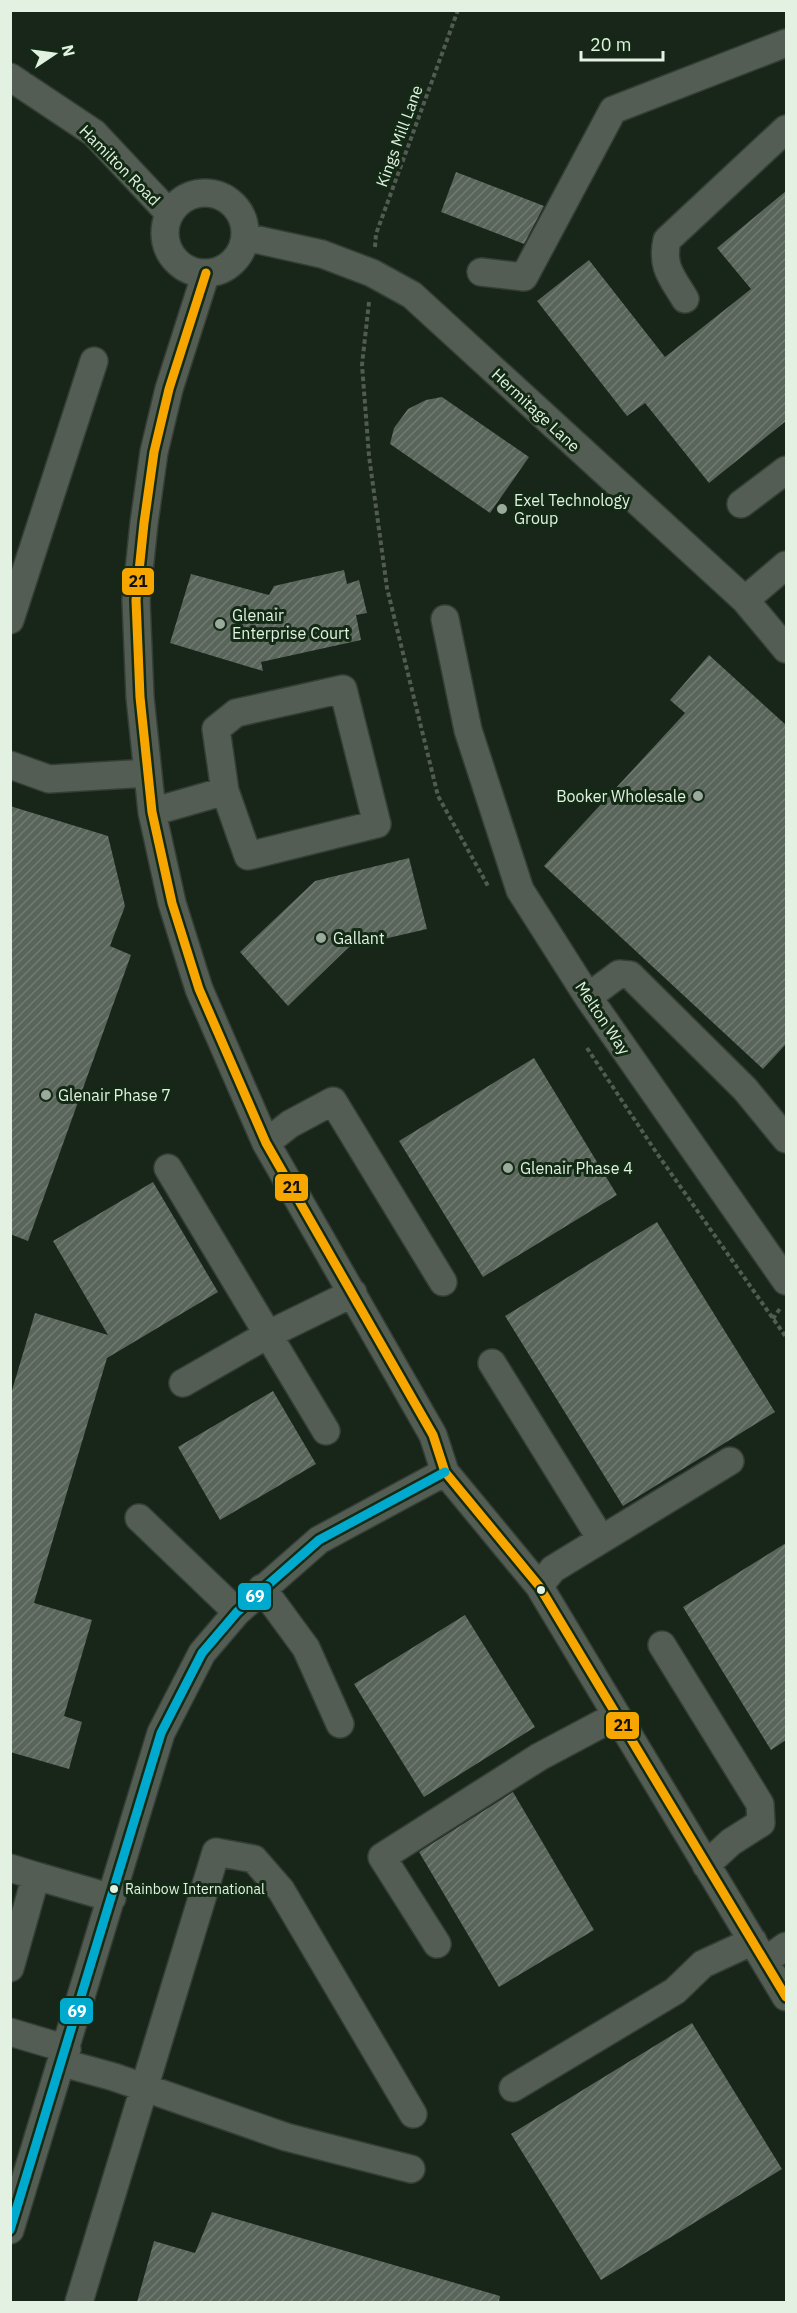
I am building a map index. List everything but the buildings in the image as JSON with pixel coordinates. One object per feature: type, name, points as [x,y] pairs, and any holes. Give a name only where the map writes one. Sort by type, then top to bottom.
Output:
[{"type":"street","points":[[481,272],[524,277],[613,110],[786,43]]},
{"type":"street","name":"Hamilton Road","points":[[10,77],[94,133],[169,213]]},
{"type":"street","points":[[686,299],[666,268],[664,255],[667,240],[786,129]]},
{"type":"street","points":[[206,193],[220,196],[233,204],[242,218],[245,237],[242,251],[236,260],[224,270],[208,274],[180,267],[170,255],[165,244],[164,229],[169,213],[182,199],[191,195],[206,193]]},
{"type":"street","name":"Hermitage Lane","points":[[245,237],[322,254],[372,273],[412,295],[745,600],[786,649]]},
{"type":"street","points":[[206,273],[169,389],[154,452],[136,600],[140,697],[152,812],[172,903],[199,989],[266,1143],[433,1435],[445,1472],[539,1586],[706,1865],[768,1949],[786,1997]]},
{"type":"street","points":[[10,620],[94,361]]},
{"type":"street","points":[[741,504],[786,470]]},
{"type":"street","points":[[745,600],[786,565]]},
{"type":"street","name":"Melton Way","points":[[445,619],[468,730],[520,890],[588,997],[786,1281]]},
{"type":"street","points":[[343,689],[377,824],[248,856],[225,791],[216,729],[236,712],[343,689]]},
{"type":"street","points":[[10,765],[49,779],[148,774]]},
{"type":"street","points":[[152,812],[225,791]]},
{"type":"street","points":[[588,997],[619,974],[630,975],[745,1089],[786,1139]]},
{"type":"street","points":[[266,1143],[291,1124],[333,1101],[443,1282]]},
{"type":"street","points":[[168,1168],[326,1431]]},
{"type":"street","points":[[183,1383],[267,1335],[353,1293]]},
{"type":"street","points":[[492,1363],[601,1539]]},
{"type":"street","points":[[539,1586],[553,1569],[730,1461]]},
{"type":"street","points":[[10,2230],[16,2194],[65,2056],[161,1733],[202,1653],[237,1612],[319,1540],[445,1472]]},
{"type":"street","points":[[139,1518],[237,1612]]},
{"type":"street","points":[[262,1588],[306,1648],[340,1724]]},
{"type":"street","points":[[662,1645],[760,1804],[761,1823],[731,1842],[706,1865]]},
{"type":"street","points":[[436,1944],[382,1857],[539,1757],[616,1716]]},
{"type":"street","points":[[79,2302],[216,1852],[254,1858],[281,1890],[414,2114]]},
{"type":"street","points":[[10,1868],[112,1898]]},
{"type":"street","points":[[10,1968],[36,1876]]},
{"type":"street","points":[[513,2088],[675,1991],[703,1964],[768,1949]]},
{"type":"street","points":[[10,2032],[144,2089],[286,2137],[411,2169]]},
{"type":"path","name":"Kings Mill Lane","points":[[372,273],[376,234],[458,10]]},
{"type":"transit line","name":"21","points":[[206,273],[169,389],[154,452],[136,600],[140,697],[152,812],[172,903],[199,989],[266,1143],[433,1435],[445,1472],[539,1586],[786,1997]]},
{"type":"transit line","name":"69","points":[[10,2230],[161,1733],[202,1653],[237,1612],[319,1540],[445,1472]]},
{"type":"place","name":"Exel Technology Group","points":[[502,509]]},
{"type":"place","name":"Glenair Enterprise Court","points":[[220,624]]},
{"type":"place","name":"Booker Wholesale","points":[[698,796]]},
{"type":"place","name":"Gallant","points":[[321,938]]},
{"type":"place","name":"Glenair Phase 7","points":[[46,1095]]},
{"type":"place","name":"Glenair Phase 4","points":[[508,1168]]},
{"type":"place","name":"Rainbow International","points":[[114,1889]]}]
